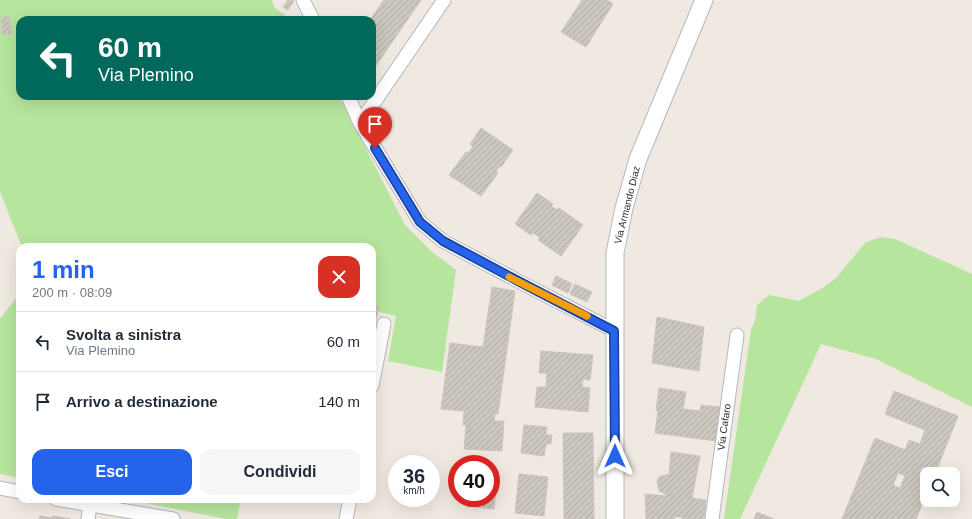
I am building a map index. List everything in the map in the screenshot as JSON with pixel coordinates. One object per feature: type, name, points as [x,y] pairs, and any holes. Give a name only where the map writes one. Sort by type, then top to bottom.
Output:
[{"type":"street","points":[[376,100],[444,0]]},
{"type":"street","name":"Via Armando Diaz","points":[[615,519],[615,253],[624,208],[638,159],[704,0]]},
{"type":"street","points":[[304,1],[310,16]]},
{"type":"street","points":[[350,100],[360,123],[420,222],[443,241],[614,331]]},
{"type":"street","points":[[360,123],[376,100]]},
{"type":"street","points":[[376,365],[384,324]]},
{"type":"street","name":"Via Cafaro","points":[[712,519],[737,335]]},
{"type":"street","points":[[0,488],[16,491]]},
{"type":"street","points":[[75,503],[173,519]]},
{"type":"street","points":[[346,519],[349,503]]},
{"type":"street","points":[[88,519],[90,506]]},
{"type":"green space","points":[[0,0],[272,0],[275,8],[286,16],[16,16],[16,100],[341,100],[405,225],[431,251],[456,270],[442,372],[388,361],[396,316],[376,311],[376,243],[20,243],[0,192]]},
{"type":"green space","points":[[880,237],[895,239],[972,274],[972,407],[876,359],[821,344],[740,519],[724,519],[751,330],[755,320],[757,305],[769,295],[799,301],[824,287],[836,278],[866,242]]},
{"type":"green space","points":[[16,298],[16,477],[0,474],[0,319]]},
{"type":"green space","points":[[145,503],[240,503],[237,519],[226,519]]},
{"type":"building","points":[[288,0],[294,1],[288,10],[283,7]]},
{"type":"building","points":[[384,0],[390,0],[376,21],[376,16],[373,16]]},
{"type":"building","points":[[390,0],[421,0],[376,66],[376,21]]},
{"type":"building","points":[[582,0],[607,0],[613,4],[586,47],[561,32]]},
{"type":"building","points":[[1,17],[9,17],[12,34],[2,34]]},
{"type":"building","points":[[481,128],[513,150],[501,167],[500,166],[496,171],[498,173],[481,196],[449,175],[466,152],[468,153],[473,146],[470,144]]},
{"type":"building","points":[[537,193],[553,204],[551,206],[557,210],[559,208],[583,225],[561,256],[538,240],[540,238],[534,233],[531,235],[515,224]]},
{"type":"building","points":[[556,276],[572,284],[568,293],[552,285]]},
{"type":"building","points":[[575,284],[592,292],[587,302],[570,294]]},
{"type":"building","points":[[492,287],[515,291],[498,414],[441,409],[450,343],[483,347]]},
{"type":"building","points":[[376,306],[379,306],[376,320]]},
{"type":"building","points":[[657,317],[704,327],[699,371],[652,363]]},
{"type":"building","points":[[541,351],[593,355],[590,380],[583,379],[582,387],[590,388],[588,412],[535,407],[537,387],[546,387],[547,373],[539,373]]},
{"type":"building","points":[[659,388],[686,392],[683,409],[700,411],[701,405],[721,407],[716,441],[655,433]]},
{"type":"building","points":[[894,391],[958,416],[938,467],[920,467],[921,507],[916,519],[842,519],[875,438],[905,450],[909,440],[920,444],[925,430],[885,414]],"holes":[[[898,473],[905,476],[900,488],[893,485]]]},
{"type":"building","points":[[464,411],[495,414],[494,421],[504,421],[502,451],[464,449],[466,425],[463,425]]},
{"type":"building","points":[[524,425],[547,427],[546,435],[552,435],[551,444],[546,444],[544,456],[521,453]]},
{"type":"building","points":[[563,433],[593,433],[594,519],[564,519]]},
{"type":"building","points":[[671,452],[700,456],[692,498],[706,500],[704,519],[682,519],[682,517],[675,517],[674,519],[646,519],[645,494],[666,496],[666,494],[659,491],[657,481],[659,477],[669,474]]},
{"type":"building","points":[[519,474],[548,477],[544,516],[515,513]]},
{"type":"building","points":[[475,507],[494,507],[494,509]]},
{"type":"building","points":[[757,512],[774,519],[754,519]]},
{"type":"building","points":[[40,516],[52,518],[53,516],[71,519],[39,519]]},
{"type":"slow traffic","points":[[509,277],[587,316]]},
{"type":"route","points":[[375,148],[420,222],[443,241],[614,331],[615,456]]}]
